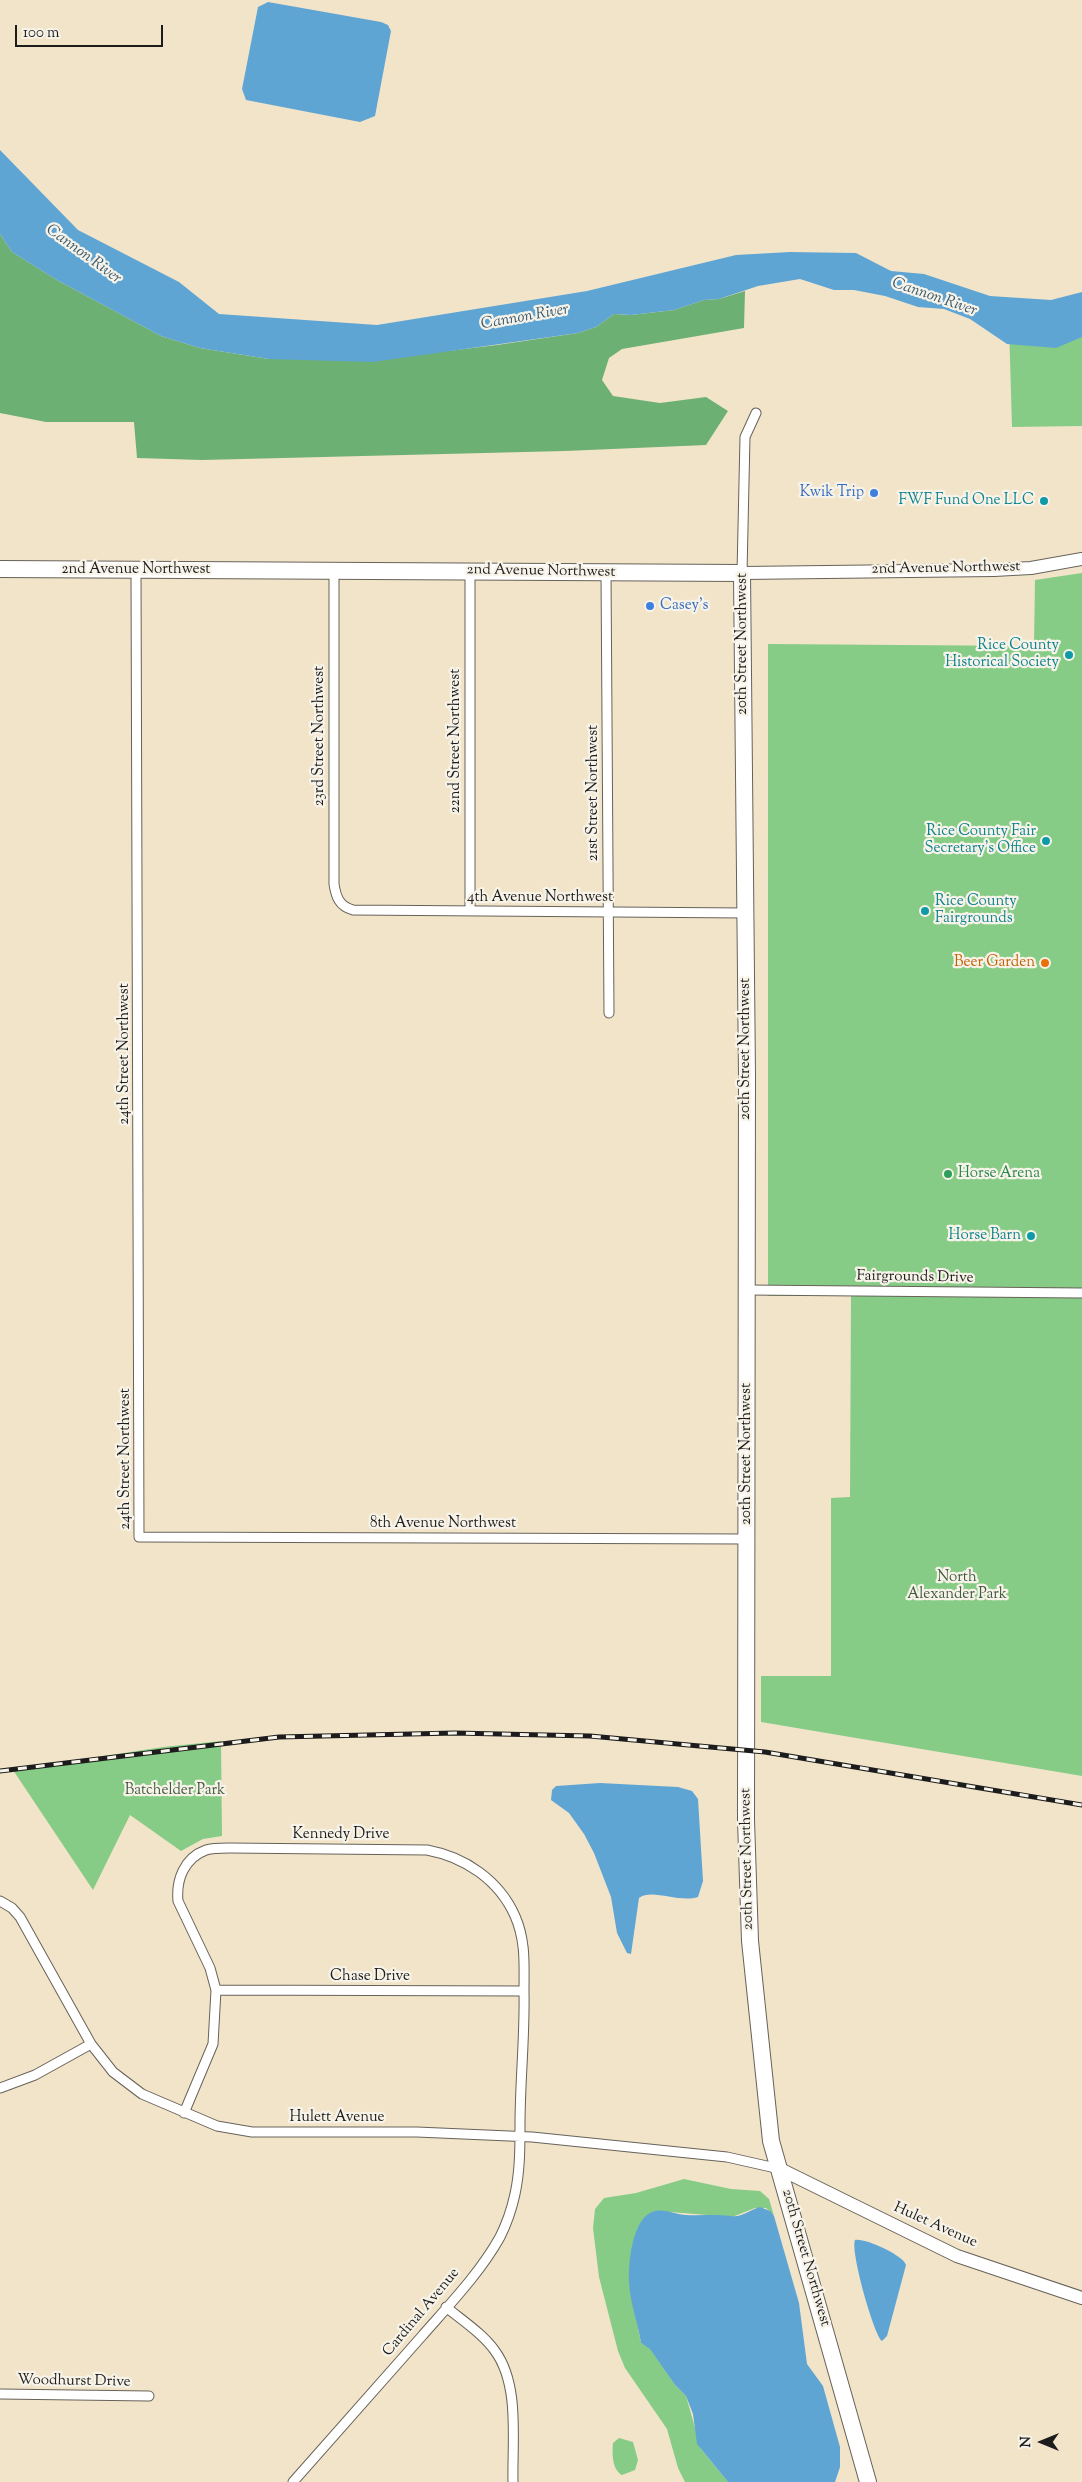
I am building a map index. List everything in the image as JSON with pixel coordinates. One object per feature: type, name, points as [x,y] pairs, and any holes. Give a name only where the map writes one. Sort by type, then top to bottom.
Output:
[{"type":"highway","name":"2nd Avenue Northwest","points":[[0,569],[742,573]]},
{"type":"highway","name":"20th Street Northwest","points":[[742,573],[747,1290],[748,1900],[764,2094],[771,2141],[868,2482]]},
{"type":"street","name":"20th Street Northwest","points":[[742,573],[745,436],[756,413]]},
{"type":"street","name":"2nd Avenue Northwest","points":[[742,573],[994,570],[1031,568],[1082,559]]},
{"type":"street","name":"24th Street Northwest","points":[[136,570],[139,1537]]},
{"type":"street","name":"23rd Street Northwest","points":[[334,570],[334,884],[338,901]]},
{"type":"street","name":"22nd Street Northwest","points":[[470,571],[470,911]]},
{"type":"street","name":"21st Street Northwest","points":[[606,573],[609,1013]]},
{"type":"street","name":"4th Avenue Northwest","points":[[338,901],[345,908],[353,910],[745,913]]},
{"type":"street","name":"Fairgrounds Drive","points":[[747,1290],[1082,1293]]},
{"type":"street","name":"8th Avenue Northwest","points":[[139,1537],[747,1539]]},
{"type":"street","name":"Kennedy Drive","points":[[184,2112],[213,2044],[216,1990],[210,1968],[182,1914],[177,1889],[180,1877],[189,1861],[206,1850],[229,1848],[427,1850],[450,1855],[463,1861],[491,1883],[504,1897],[515,1915],[522,1934],[524,1991],[521,2137]]},
{"type":"street","name":"Hulett Avenue","points":[[0,1901],[12,1908],[20,1917],[91,2044],[113,2072],[128,2085],[217,2126],[252,2132],[417,2132],[521,2137],[727,2157],[780,2169]]},
{"type":"street","name":"Chase Drive","points":[[216,1990],[524,1991]]},
{"type":"street","points":[[0,2088],[35,2075],[91,2044]]},
{"type":"street","name":"Cardinal Avenue","points":[[292,2482],[446,2307],[489,2254],[508,2218],[516,2194],[521,2137]]},
{"type":"street","name":"Hulet Avenue","points":[[780,2169],[957,2256],[1082,2298]]},
{"type":"street","points":[[446,2307],[487,2341],[508,2373],[512,2394],[513,2482]]},
{"type":"street","name":"Woodhurst Drive","points":[[0,2394],[149,2396]]},
{"type":"green space","points":[[0,234],[12,252],[57,280],[161,336],[200,348],[269,359],[448,351],[497,345],[578,333],[596,327],[614,314],[631,315],[674,310],[704,300],[719,299],[745,291],[744,328],[622,349],[609,358],[602,380],[613,396],[660,403],[706,397],[728,411],[706,445],[565,451],[202,460],[137,458],[134,422],[46,422],[0,413]]},
{"type":"green space","points":[[1082,316],[1082,426],[1012,427],[1009,325]]},
{"type":"green space","name":"Rice County Fairgrounds","points":[[1082,573],[1082,1776],[761,1722],[761,1676],[831,1676],[831,1498],[850,1497],[851,1296],[768,1296],[768,644],[1034,646],[1035,580]]},
{"type":"green space","name":"Batchelder Park","points":[[221,1741],[222,1836],[203,1839],[181,1851],[130,1815],[93,1890],[13,1770],[163,1747]]},
{"type":"green space","points":[[684,2179],[731,2189],[760,2191],[769,2199],[774,2216],[766,2208],[755,2208],[732,2217],[670,2212],[629,2283],[641,2343],[650,2348],[675,2385],[686,2396],[701,2449],[728,2482],[685,2482],[678,2468],[667,2429],[625,2368],[618,2351],[599,2277],[593,2228],[595,2209],[604,2198],[636,2193]]},
{"type":"green space","points":[[619,2438],[633,2442],[638,2460],[635,2470],[622,2475],[614,2465],[613,2456],[613,2443]]},
{"type":"water","points":[[268,2],[381,22],[388,25],[391,31],[375,116],[360,122],[246,100],[242,89],[258,7]]},
{"type":"water","name":"Cannon River","points":[[0,150],[78,230],[179,282],[219,314],[377,325],[587,291],[736,255],[790,252],[856,253],[891,271],[924,274],[990,296],[1051,300],[1082,292],[1082,337],[1056,348],[1007,344],[970,319],[944,309],[918,307],[885,296],[854,290],[834,290],[800,279],[758,286],[719,299],[704,300],[674,310],[631,315],[614,314],[596,327],[578,333],[373,362],[269,359],[200,348],[161,336],[57,280],[12,252],[0,234]]},
{"type":"water","points":[[600,1783],[678,1787],[692,1791],[698,1799],[703,1881],[698,1897],[682,1898],[651,1894],[639,1898],[631,1954],[627,1953],[617,1933],[611,1897],[594,1853],[584,1834],[569,1813],[551,1800],[552,1790],[556,1786]]},
{"type":"water","points":[[760,2207],[770,2211],[774,2216],[799,2303],[807,2364],[823,2386],[840,2447],[840,2467],[835,2482],[728,2482],[697,2444],[693,2414],[686,2396],[675,2385],[650,2349],[641,2343],[631,2298],[629,2275],[636,2231],[647,2215],[655,2211],[666,2211],[685,2215],[735,2216],[743,2215]]},
{"type":"water","points":[[855,2240],[883,2248],[898,2257],[906,2265],[887,2336],[882,2341],[874,2324],[859,2275],[854,2247]]},
{"type":"railway","points":[[0,1771],[279,1737],[455,1733],[590,1736],[765,1752],[1082,1805]]},
{"type":"place","name":"Kwik Trip","points":[[874,493]]},
{"type":"place","name":"FWF Fund One LLC","points":[[1044,501]]},
{"type":"place","name":"Casey's","points":[[650,606]]},
{"type":"place","name":"Rice County Historical Society","points":[[1069,655]]},
{"type":"place","name":"Rice County Fair Secretary's Office","points":[[1046,841]]},
{"type":"place","name":"Rice County Fairgrounds","points":[[925,911]]},
{"type":"place","name":"Beer Garden","points":[[1045,963]]},
{"type":"place","name":"Horse Arena","points":[[948,1174]]},
{"type":"place","name":"Horse Barn","points":[[1031,1236]]},
{"type":"park label","name":"North Alexander Park","points":[[957,1586]]}]
